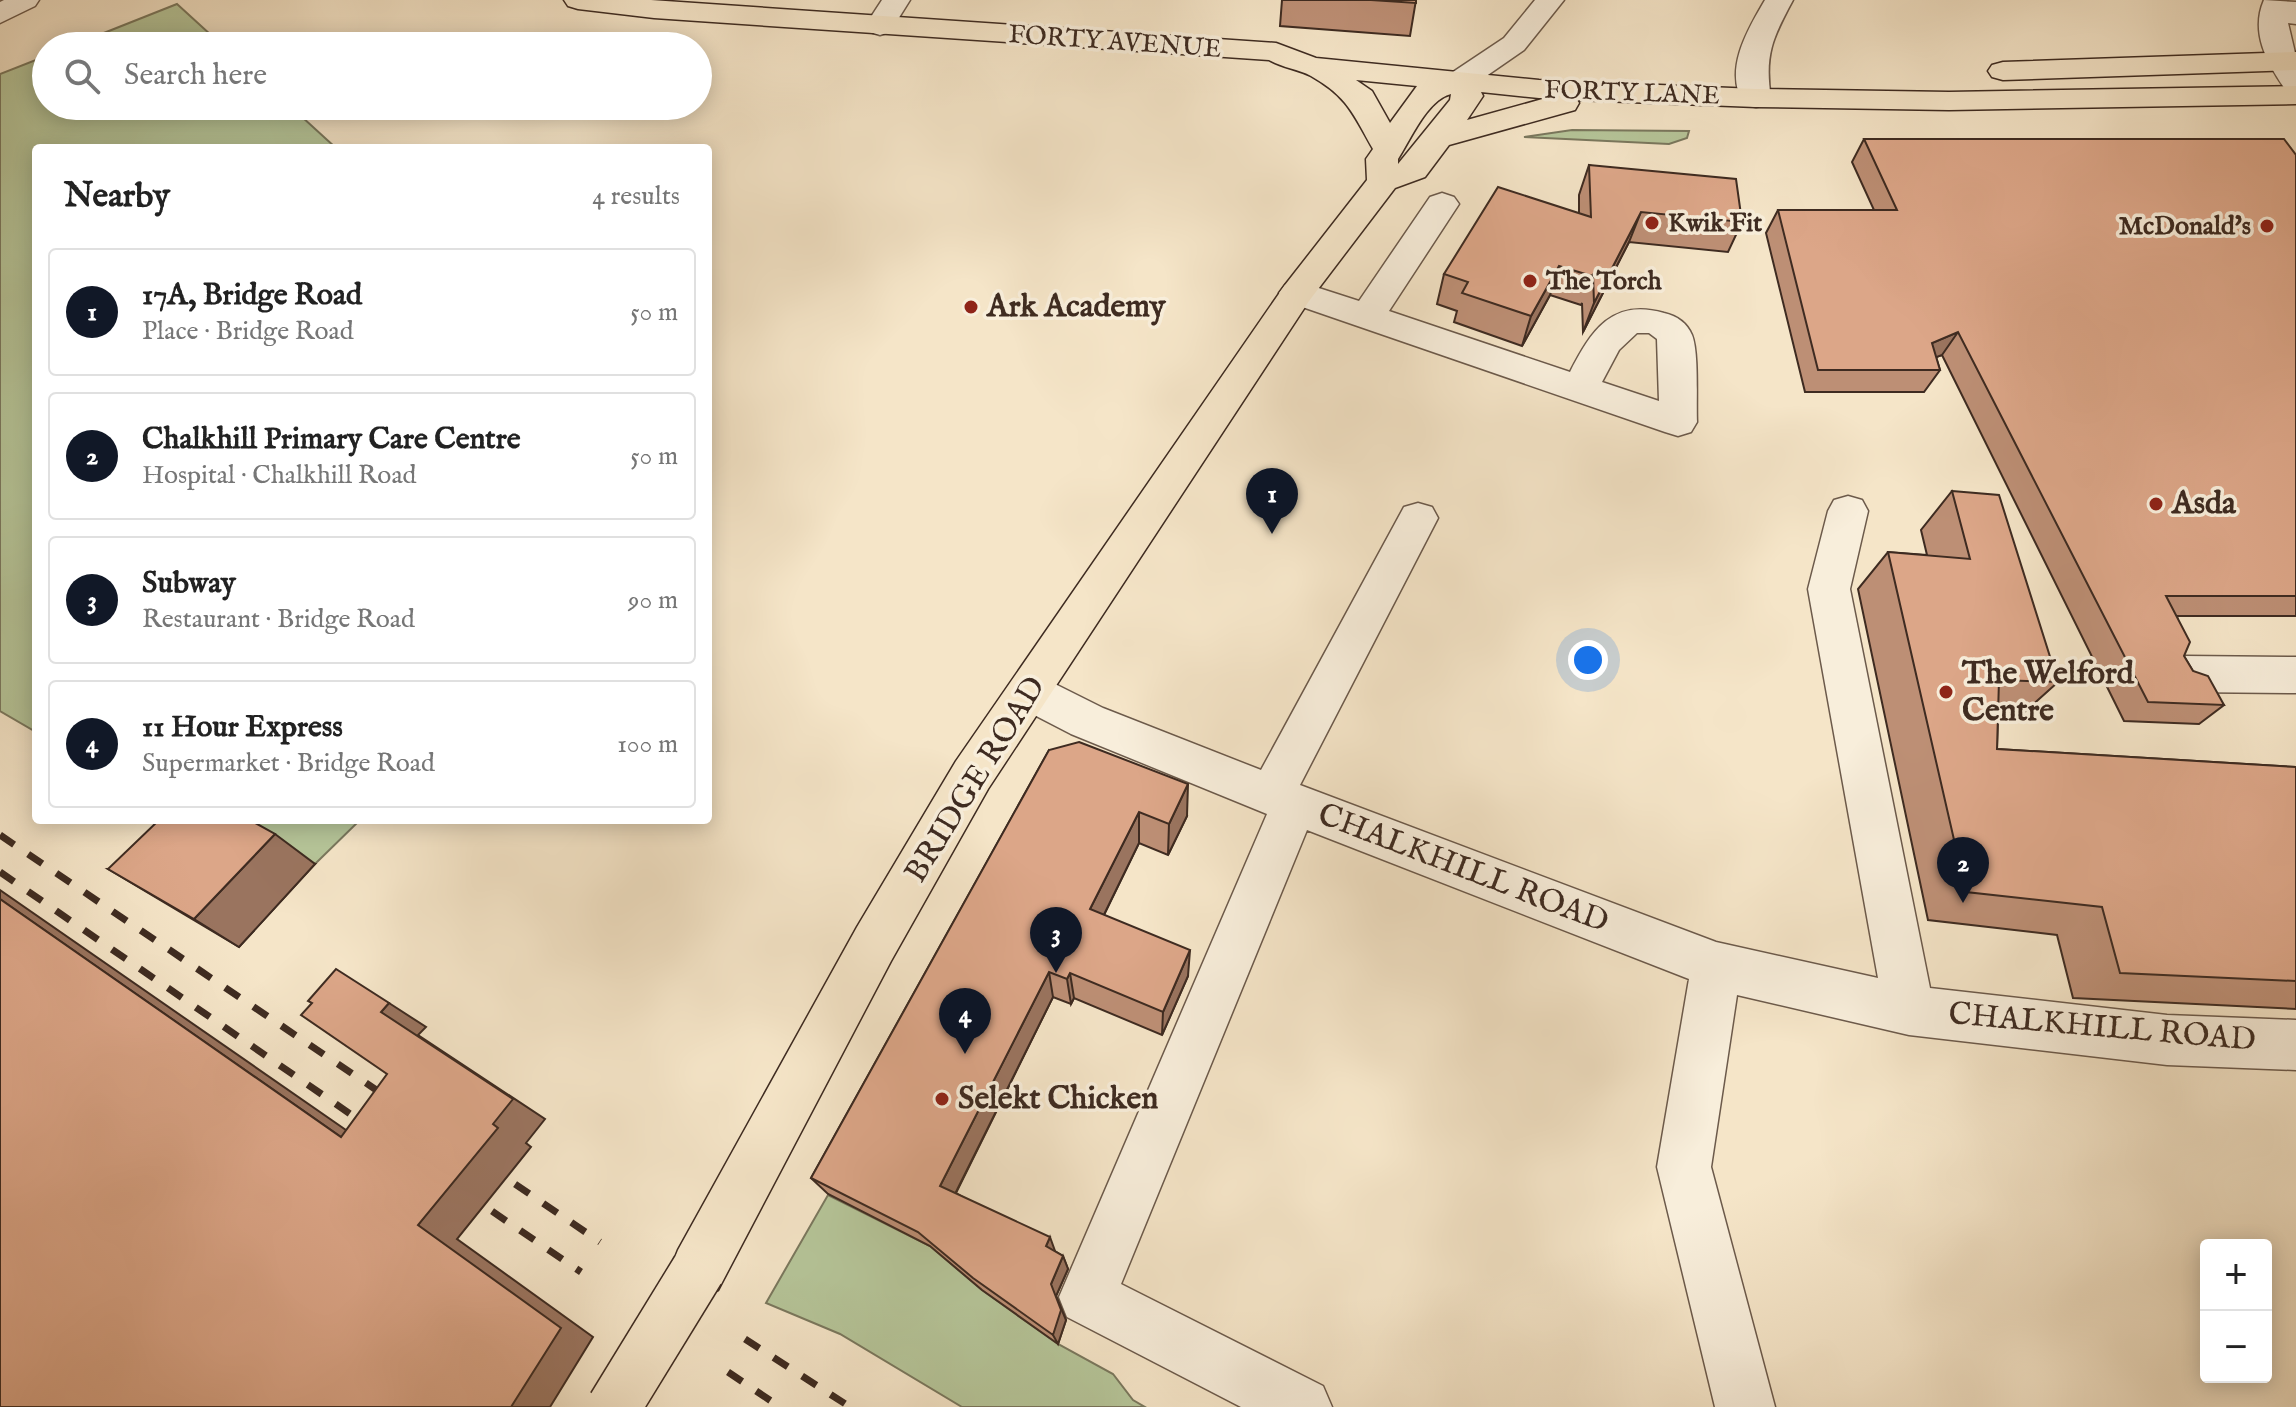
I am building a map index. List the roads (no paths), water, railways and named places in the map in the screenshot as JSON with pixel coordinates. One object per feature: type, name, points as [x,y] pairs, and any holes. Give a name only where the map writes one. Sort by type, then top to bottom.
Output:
[{"type":"main road","name":"FORTY AVENUE","points":[[578,0],[880,26],[1276,52],[1295,63],[1316,67],[1458,82]]},
{"type":"main road","points":[[1276,52],[1305,47],[1754,86],[1991,72],[2291,69]]},
{"type":"main road","points":[[1316,67],[1361,98],[1386,165]]},
{"type":"main road","name":"FORTY LANE","points":[[1458,82],[1622,92],[1754,86],[1806,99],[2020,100],[2296,95]]},
{"type":"main road","name":"BRIDGE ROAD","points":[[614,1407],[698,1270],[882,931],[972,775],[1386,165],[1430,90],[1458,82],[1468,96],[1414,170],[1386,165]]},
{"type":"main road","points":[[1439,138],[1547,106],[1622,92]]},
{"type":"street","points":[[0,14],[25,0]]},
{"type":"street","points":[[880,26],[896,0]]},
{"type":"street","points":[[1458,82],[1514,44],[1550,0]]},
{"type":"street","points":[[1754,86],[1753,47],[1779,0]]},
{"type":"street","points":[[2283,6],[2272,13],[2291,69]]},
{"type":"street","points":[[1368,316],[1442,204]]},
{"type":"street","points":[[1297,293],[1580,389]]},
{"type":"street","name":"CHALKHILL ROAD","points":[[1848,511],[1829,589],[1909,1010]]},
{"type":"street","points":[[1302,1407],[1087,1297],[1283,799],[1418,518]]},
{"type":"street","points":[[2185,674],[2296,675]]},
{"type":"street","name":"CHALKHILL ROAD","points":[[1030,692],[1087,721],[1716,966],[1909,1010],[2167,1040],[2296,1045]]},
{"type":"street","points":[[1716,966],[1684,1167],[1745,1407]]},
{"type":"railway","points":[[0,835],[394,1102]]},
{"type":"railway","points":[[0,872],[372,1129]]},
{"type":"railway","points":[[487,1165],[600,1242]]},
{"type":"railway","points":[[464,1192],[581,1272]]},
{"type":"railway","points":[[745,1339],[850,1407]]},
{"type":"railway","points":[[728,1372],[780,1407]]},
{"type":"place","name":"Kwik Fit","points":[[1652,223]]},
{"type":"place","name":"McDonald's","points":[[2267,226]]},
{"type":"place","name":"The Torch","points":[[1530,281]]},
{"type":"place","name":"Ark Academy","points":[[971,307]]},
{"type":"place","name":"Asda","points":[[2156,504]]},
{"type":"place","name":"17A, Bridge Road","points":[[1272,534]]},
{"type":"place","name":"The Welford Centre","points":[[1946,692]]},
{"type":"place","name":"Chalkhill Primary Care Centre","points":[[1963,903]]},
{"type":"place","name":"Subway","points":[[1056,973]]},
{"type":"place","name":"11 Hour Express","points":[[965,1054]]},
{"type":"place","name":"Selekt Chicken","points":[[942,1099]]}]
